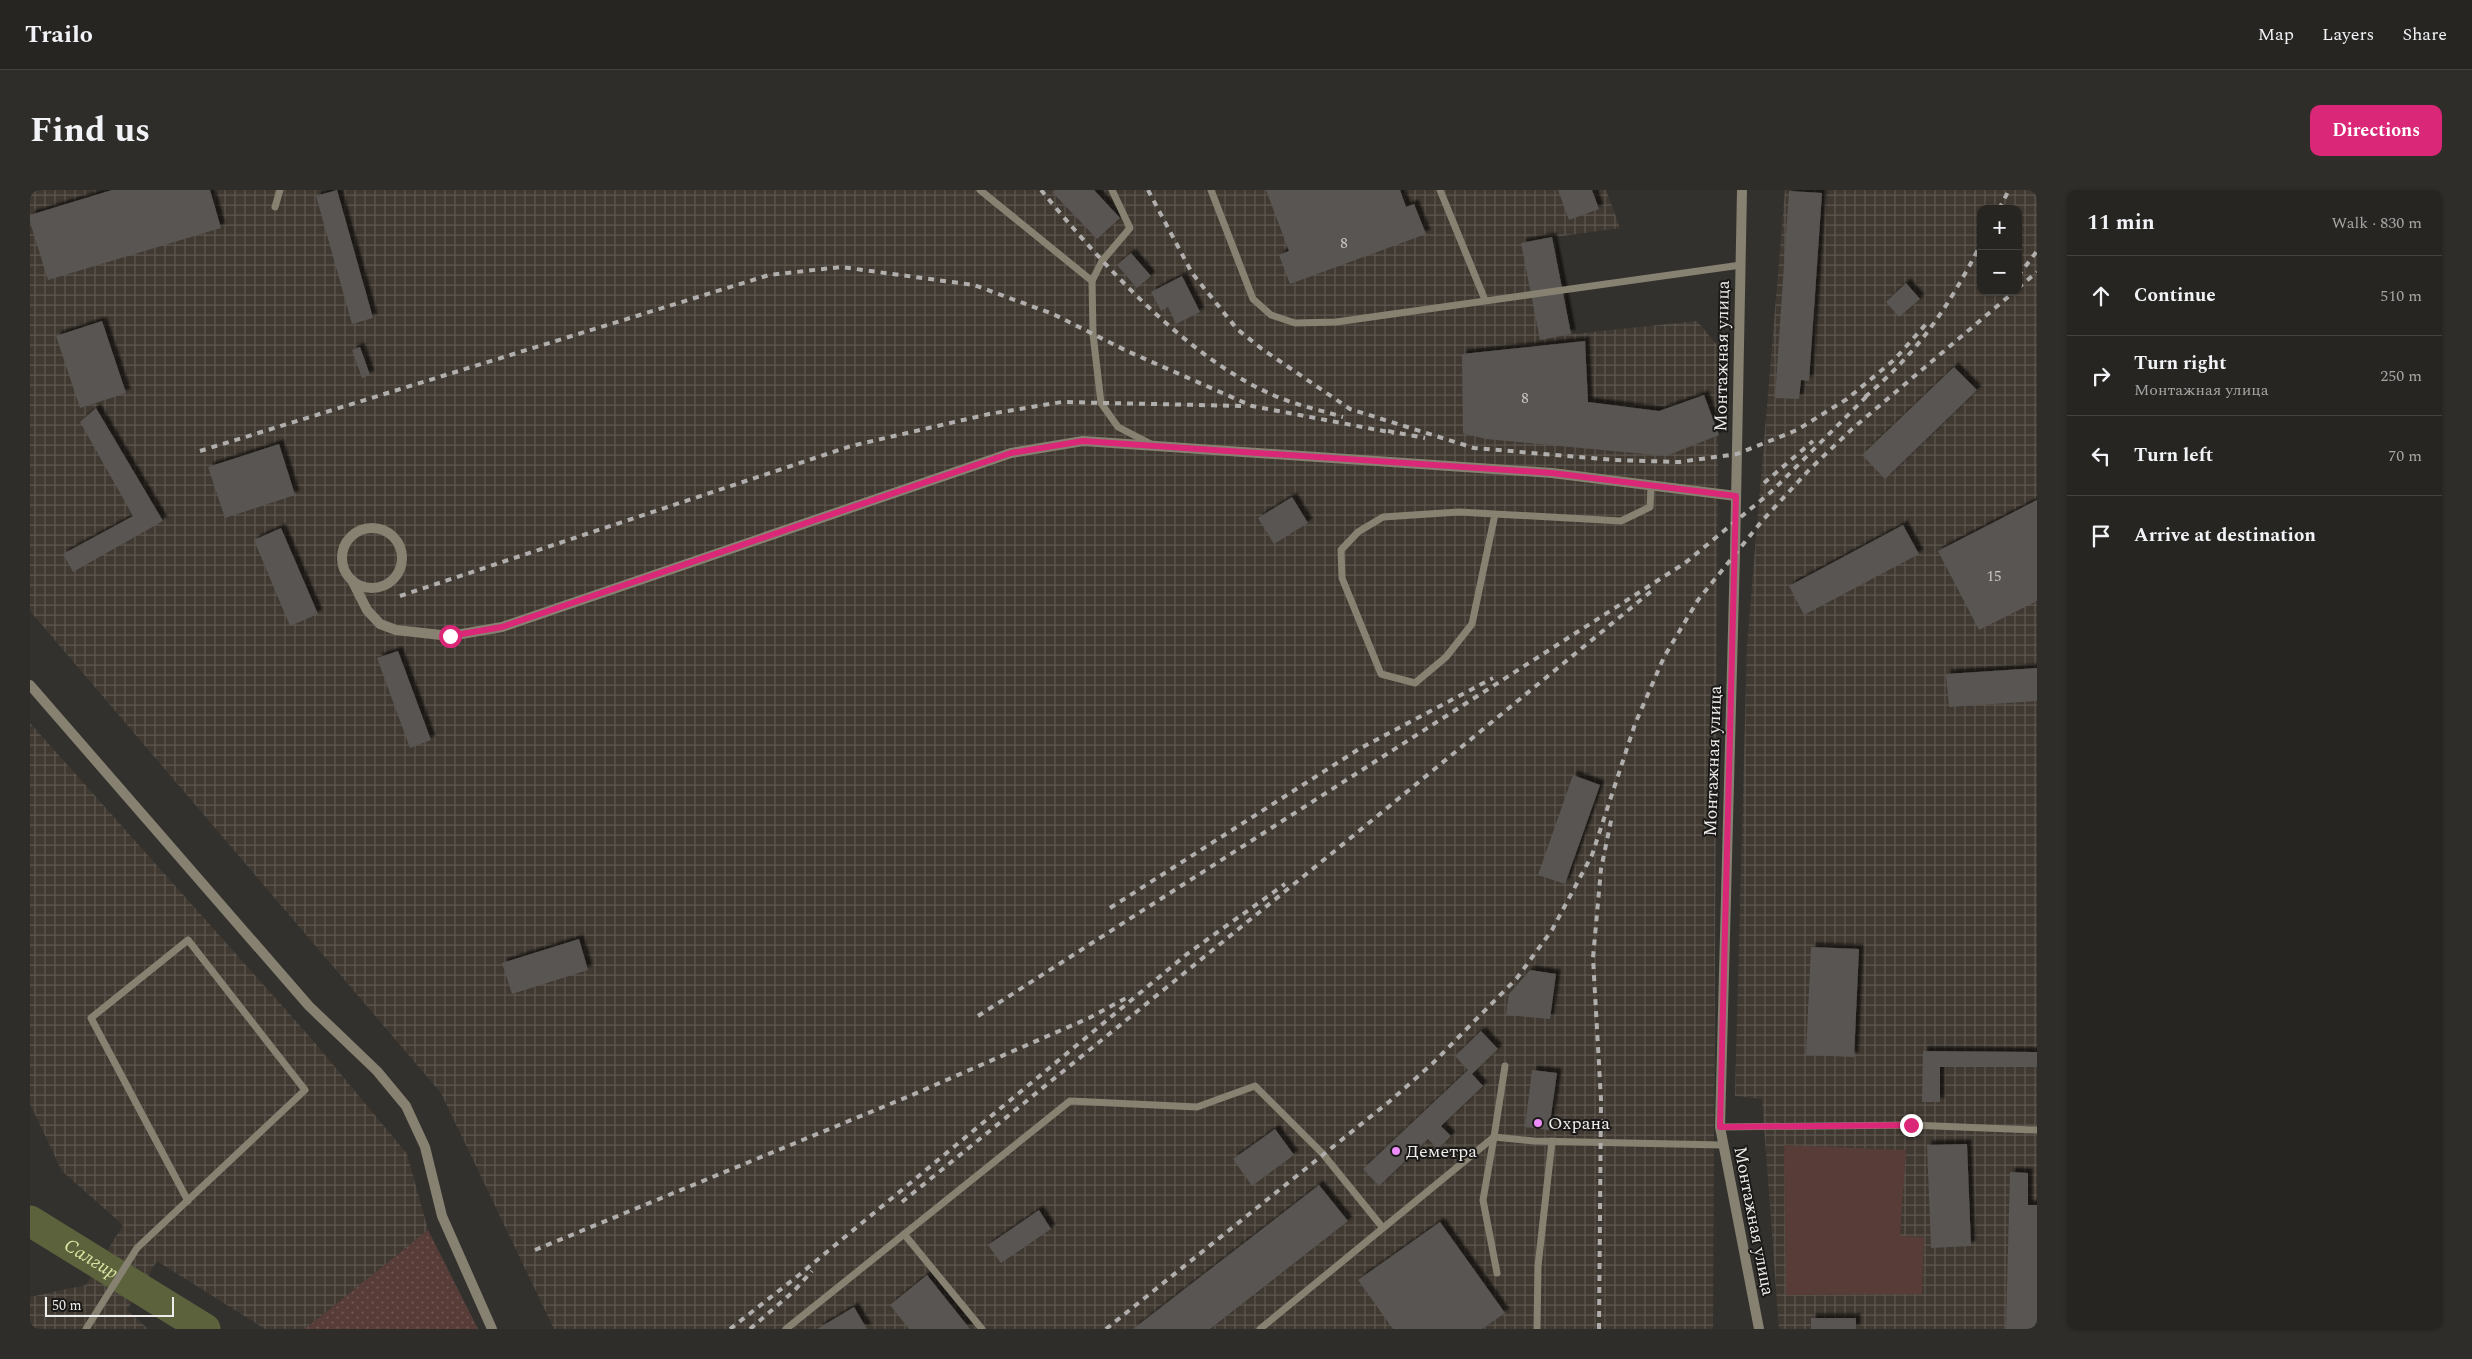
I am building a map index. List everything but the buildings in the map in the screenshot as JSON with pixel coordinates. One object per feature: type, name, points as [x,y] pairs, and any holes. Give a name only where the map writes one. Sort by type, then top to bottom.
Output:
[{"type":"street","name":"Монтажная улица","points":[[1742,190],[1720,1127],[1759,1329]]},
{"type":"street","points":[[352,580],[369,588],[379,588],[389,584],[396,577],[401,567],[403,557],[396,538],[378,527],[367,527],[350,537],[342,554],[342,564],[367,610],[380,624],[396,630],[450,636],[502,627],[1011,453],[1083,441],[1552,473],[1736,496]]},
{"type":"street","points":[[30,685],[309,1006],[377,1071],[406,1106],[425,1147],[442,1216],[492,1329]]},
{"type":"lane","points":[[275,207],[280,190]]},
{"type":"lane","points":[[980,190],[1092,281]]},
{"type":"lane","points":[[1112,190],[1130,228],[1102,261],[1092,281],[1093,334],[1102,402],[1118,427],[1156,446]]},
{"type":"lane","points":[[1211,190],[1253,299],[1271,316],[1295,323],[1336,322],[1741,265]]},
{"type":"lane","points":[[1440,190],[1485,300]]},
{"type":"lane","points":[[1495,514],[1472,624],[1446,657],[1415,683],[1380,674],[1342,578],[1341,550],[1358,532],[1383,517],[1459,512],[1495,514],[1621,521],[1650,507],[1651,486]]},
{"type":"lane","points":[[86,1329],[137,1248],[188,1201],[305,1090],[188,940],[90,1018],[188,1201]]},
{"type":"lane","points":[[1497,1273],[1483,1200],[1505,1066]]},
{"type":"lane","points":[[786,1329],[1070,1101],[1197,1107],[1255,1086],[1323,1154],[1383,1228]]},
{"type":"lane","points":[[1720,1127],[1911,1125],[2037,1130]]},
{"type":"lane","points":[[1260,1329],[1494,1137],[1552,1142],[1722,1145]]},
{"type":"lane","points":[[1537,1329],[1538,1266],[1552,1142]]},
{"type":"lane","points":[[904,1234],[982,1329]]},
{"type":"shaded area","points":[[30,190],[1606,190],[1620,228],[1555,237],[1573,334],[1697,321],[1722,351],[1718,403],[1713,1329],[554,1329],[441,1093],[30,611]]},
{"type":"shaded area","points":[[1785,190],[2037,190],[2037,1329],[1779,1329],[1762,1099],[1735,1096],[1747,646]]},
{"type":"shaded area","points":[[30,723],[310,1037],[407,1154],[428,1230],[305,1329],[265,1329],[157,1261],[127,1310],[148,1329],[30,1329],[30,1297],[86,1285],[123,1225],[62,1171],[30,1104]]},
{"type":"shaded area","points":[[1784,1145],[1906,1150],[1900,1236],[1924,1237],[1922,1294],[1786,1295]]},
{"type":"shaded area","points":[[428,1230],[478,1329],[305,1329]]},
{"type":"waterway","name":"Салгир","points":[[30,1221],[205,1329]]},
{"type":"railway","points":[[1041,190],[1118,277],[1177,333],[1208,357],[1241,378],[1281,399],[1343,417]]},
{"type":"railway","points":[[1148,190],[1192,273],[1237,329],[1262,349],[1350,409],[1474,448],[1615,460],[1679,462],[1737,454],[1797,430],[1847,399],[1894,360],[1927,323]]},
{"type":"railway","points":[[2001,205],[2009,190]]},
{"type":"railway","points":[[1865,397],[1902,362],[1931,327],[1956,289],[1978,250]]},
{"type":"railway","points":[[2022,271],[2037,251]]},
{"type":"railway","points":[[200,451],[769,275],[841,267],[974,285],[1053,314],[1127,351],[1252,406],[1394,433]]},
{"type":"railway","points":[[2022,285],[2037,272]]},
{"type":"railway","points":[[1106,1329],[1390,1101],[1432,1064],[1517,978],[1552,930],[1592,855],[1635,724],[1664,657],[1698,600],[1762,521],[1809,470],[1852,429],[2010,295]]},
{"type":"railway","points":[[978,1016],[1685,563],[1771,492],[1869,394]]},
{"type":"railway","points":[[400,596],[851,446],[989,414],[1062,402],[1245,406]]},
{"type":"railway","points":[[1388,431],[1425,438]]},
{"type":"railway","points":[[1764,483],[1813,441]]},
{"type":"railway","points":[[902,1202],[1654,589]]},
{"type":"railway","points":[[1110,908],[1359,749],[1493,678]]},
{"type":"railway","points":[[1599,1329],[1601,1100],[1593,958],[1601,869],[1612,816]]},
{"type":"railway","points":[[730,1329],[799,1275],[1187,954],[1285,884]]},
{"type":"railway","points":[[535,1250],[912,1095],[1089,1018],[1128,997]]},
{"type":"railway","points":[[750,1329],[794,1291],[812,1271]]},
{"type":"place","name":"Охрана","points":[[1538,1123]]},
{"type":"place","name":"Деметра","points":[[1396,1151]]},
{"type":"route","points":[[450,636],[502,627],[1011,453],[1083,441],[1552,473],[1736,496],[1720,1127],[1911,1125]]}]
